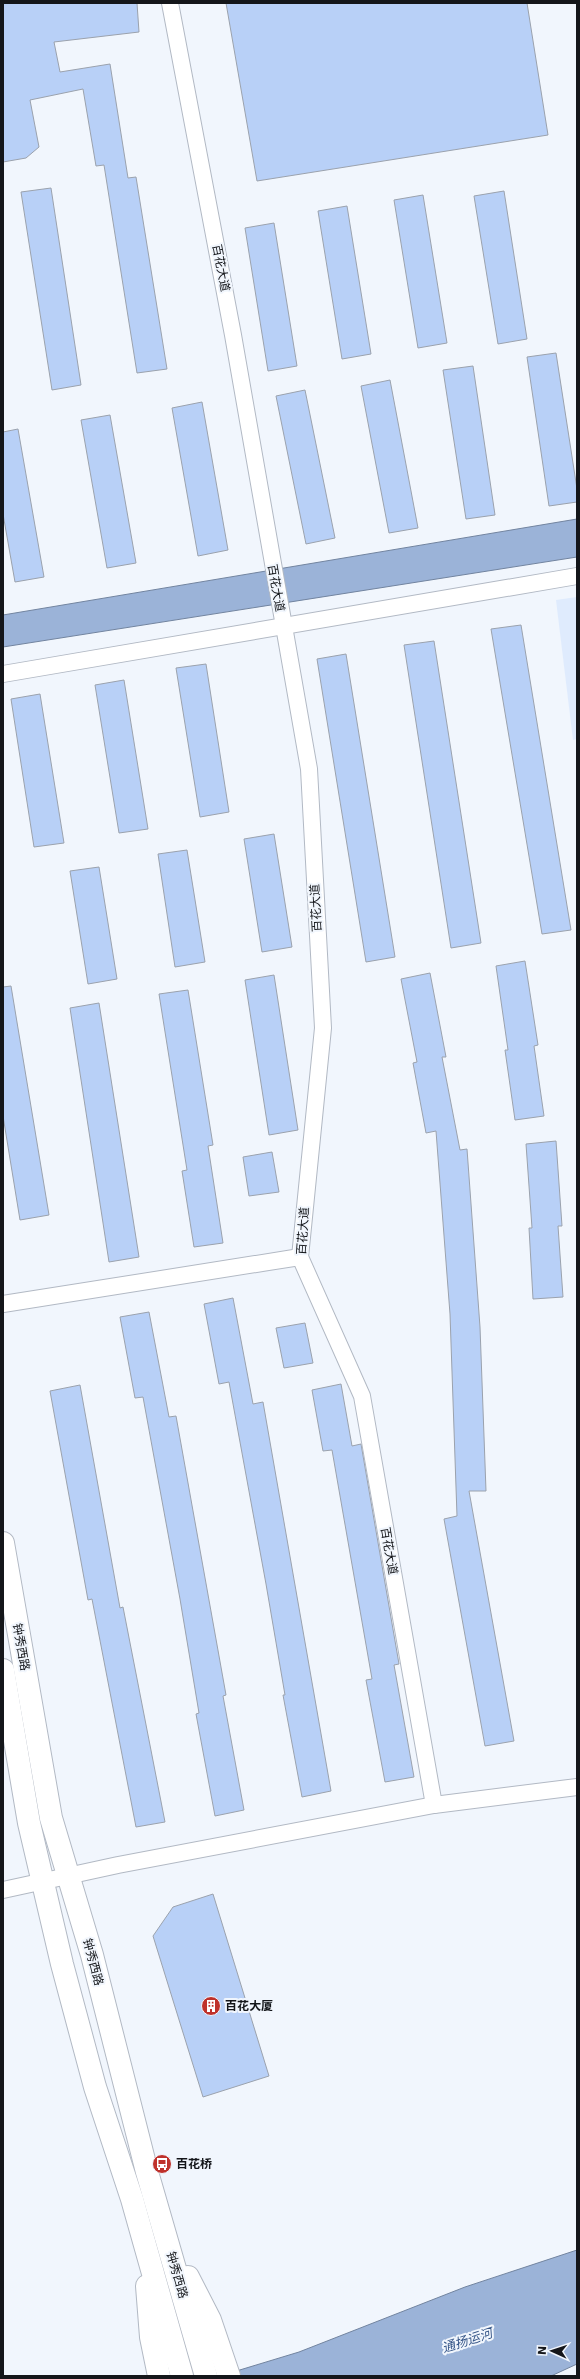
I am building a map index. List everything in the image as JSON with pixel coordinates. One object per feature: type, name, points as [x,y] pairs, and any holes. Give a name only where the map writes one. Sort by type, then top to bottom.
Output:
[{"type":"main road","name":"钟秀西路","points":[[3,1543],[51,1818],[92,1955],[147,2172],[206,2376]]},
{"type":"main road","name":"钟秀西路","points":[[3,1670],[29,1823],[42,1881],[95,2086],[143,2239],[182,2376]]},
{"type":"main road","points":[[165,2233],[210,2320],[229,2375]]},
{"type":"main road","points":[[143,2239],[151,2337],[159,2376]]},
{"type":"street","name":"百花大道","points":[[170,3],[234,335],[281,620],[309,769],[323,1028],[300,1257],[362,1396],[434,1806]]},
{"type":"street","points":[[3,674],[281,620],[577,576]]},
{"type":"street","points":[[3,1304],[300,1257]]},
{"type":"street","points":[[3,1890],[42,1881],[434,1806],[577,1787]]},
{"type":"shaded area","points":[[577,597],[577,739],[573,740],[556,600]]},
{"type":"water","points":[[577,519],[577,557],[3,647],[3,615]]},
{"type":"water","name":"通扬运河","points":[[577,2250],[577,2364],[551,2376],[220,2376],[299,2352],[465,2287]]},
{"type":"building","points":[[3,3],[137,3],[139,32],[54,42],[60,72],[110,64],[128,178],[136,177],[167,369],[137,373],[104,165],[96,166],[83,89],[30,100],[39,147],[26,158],[3,162]]},
{"type":"building","points":[[226,3],[527,3],[548,135],[257,181]]},
{"type":"building","points":[[51,188],[81,385],[52,390],[21,192]]},
{"type":"building","points":[[504,191],[527,339],[498,344],[474,196]]},
{"type":"building","points":[[423,195],[447,343],[418,348],[394,200]]},
{"type":"building","points":[[347,206],[371,354],[342,359],[318,211]]},
{"type":"building","points":[[274,223],[297,366],[268,371],[245,228]]},
{"type":"building","points":[[556,353],[577,489],[577,502],[549,506],[527,357]]},
{"type":"building","points":[[473,366],[495,515],[466,519],[443,370]]},
{"type":"building","points":[[390,380],[418,528],[389,533],[361,386]]},
{"type":"building","points":[[305,390],[335,538],[306,544],[276,396]]},
{"type":"building","points":[[202,402],[228,550],[198,556],[172,408]]},
{"type":"building","points":[[110,415],[136,563],[107,568],[81,420]]},
{"type":"building","points":[[18,429],[44,577],[15,582],[3,514],[3,432]]},
{"type":"building","points":[[521,625],[571,930],[542,934],[491,629]]},
{"type":"building","points":[[434,641],[481,943],[451,948],[404,645]]},
{"type":"building","points":[[346,654],[395,957],[366,962],[317,659]]},
{"type":"building","points":[[206,664],[229,812],[200,817],[176,668]]},
{"type":"building","points":[[124,680],[148,829],[119,833],[95,685]]},
{"type":"building","points":[[40,694],[64,843],[34,847],[11,699]]},
{"type":"building","points":[[274,834],[292,947],[262,952],[244,839]]},
{"type":"building","points":[[187,850],[205,962],[175,967],[158,854]]},
{"type":"building","points":[[99,867],[117,979],[88,984],[70,871]]},
{"type":"building","points":[[525,961],[538,1045],[534,1046],[544,1116],[515,1120],[505,1050],[508,1050],[496,966]]},
{"type":"building","points":[[430,973],[446,1057],[442,1057],[460,1150],[467,1149],[480,1327],[486,1491],[469,1491],[514,1741],[485,1746],[444,1519],[457,1516],[450,1314],[436,1131],[426,1133],[413,1063],[417,1062],[401,979]]},
{"type":"building","points":[[274,975],[298,1130],[269,1135],[245,980]]},
{"type":"building","points":[[11,986],[49,1215],[20,1220],[3,1116],[3,987]]},
{"type":"building","points":[[188,990],[213,1145],[208,1146],[223,1243],[194,1247],[182,1171],[187,1170],[159,994]]},
{"type":"building","points":[[99,1003],[139,1257],[109,1262],[70,1008]]},
{"type":"building","points":[[556,1141],[562,1226],[558,1226],[563,1297],[533,1299],[529,1228],[532,1228],[526,1144]]},
{"type":"building","points":[[272,1152],[279,1192],[249,1196],[243,1157]]},
{"type":"building","points":[[233,1298],[253,1404],[263,1402],[331,1791],[302,1797],[283,1695],[285,1695],[266,1584],[229,1382],[219,1384],[204,1304]]},
{"type":"building","points":[[149,1312],[169,1417],[176,1416],[226,1695],[223,1696],[244,1810],[215,1816],[196,1714],[199,1713],[180,1599],[143,1397],[135,1398],[120,1317]]},
{"type":"building","points":[[305,1323],[313,1363],[284,1368],[276,1328]]},
{"type":"building","points":[[341,1384],[352,1446],[361,1444],[399,1664],[394,1665],[414,1777],[385,1782],[366,1680],[372,1679],[332,1450],[323,1451],[312,1390]]},
{"type":"building","points":[[80,1385],[120,1608],[123,1607],[165,1822],[136,1827],[92,1599],[88,1600],[50,1391]]},
{"type":"building","name":"百花大厦","points":[[213,1894],[269,2076],[203,2097],[153,1936],[173,1907]]},
{"type":"place","name":"百花大厦","points":[[211,2006]]},
{"type":"place","name":"百花桥","points":[[162,2164]]}]
